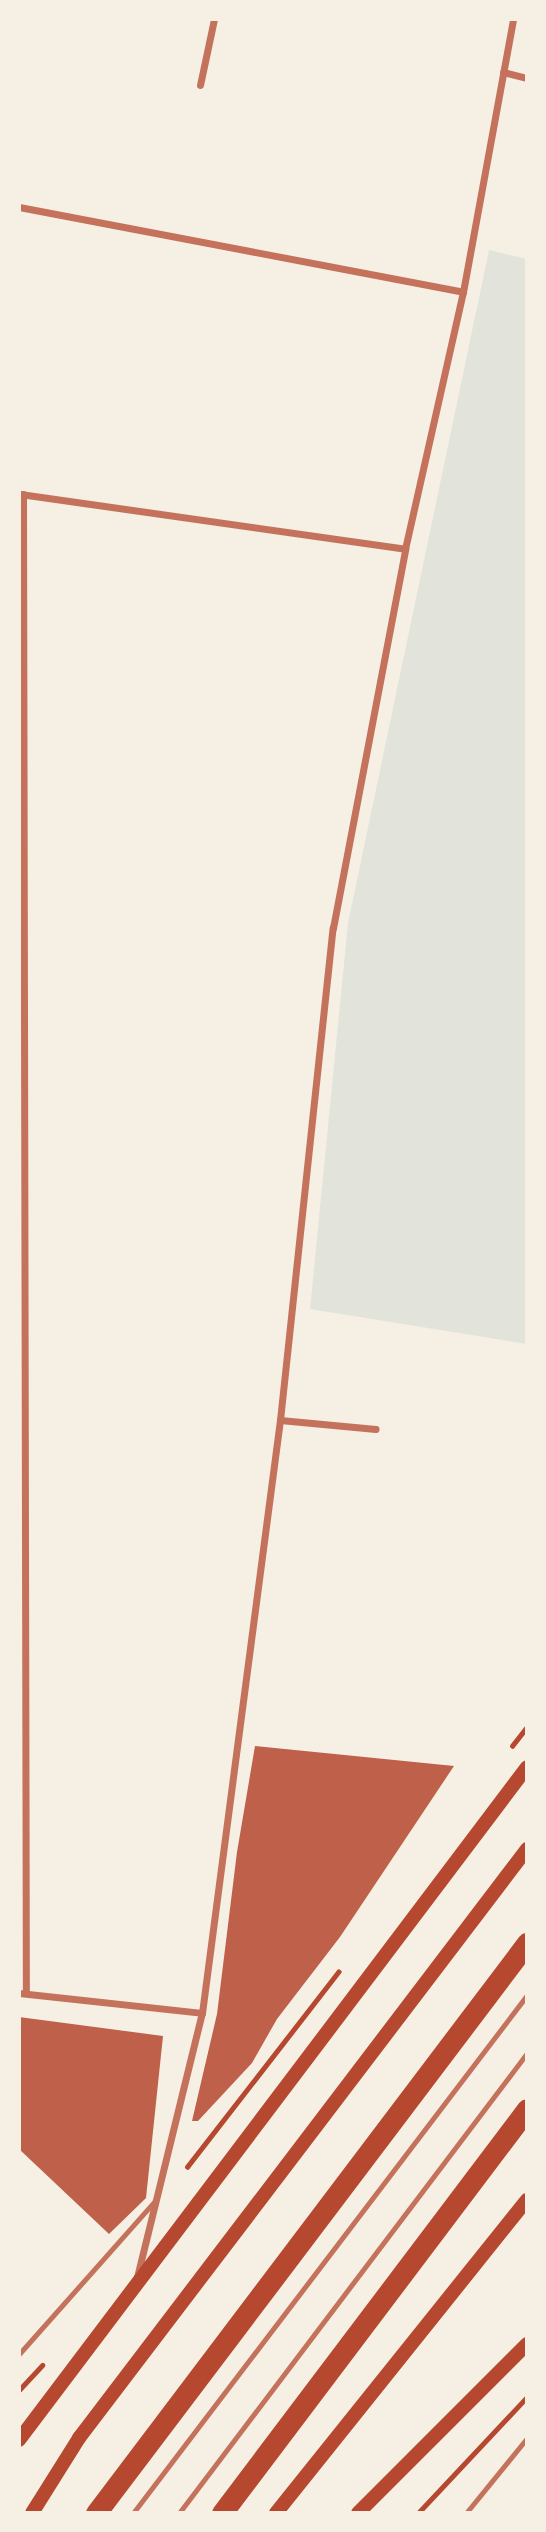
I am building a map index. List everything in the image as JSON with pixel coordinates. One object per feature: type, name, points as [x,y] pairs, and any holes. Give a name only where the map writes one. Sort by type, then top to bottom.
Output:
[{"type":"highway","points":[[96,2513],[527,1942]]},
{"type":"highway","points":[[222,2513],[527,2109]]},
{"type":"main road","points":[[19,2440],[134,2292],[527,1767]]},
{"type":"main road","points":[[32,2513],[79,2438],[527,1849]]},
{"type":"main road","points":[[276,2513],[527,2200]]},
{"type":"main road","points":[[358,2513],[527,2343]]},
{"type":"street","points":[[200,85],[214,19]]},
{"type":"street","points":[[134,2292],[159,2199],[202,2013],[280,1420],[333,928],[405,550],[463,292],[513,19]]},
{"type":"street","points":[[503,72],[527,78]]},
{"type":"street","points":[[19,207],[463,292]]},
{"type":"street","points":[[202,2013],[22,1993],[21,494],[405,550]]},
{"type":"street","points":[[280,1420],[376,1429]]},
{"type":"lane","points":[[133,2513],[527,1995]]},
{"type":"lane","points":[[179,2513],[527,2053]]},
{"type":"lane","points":[[19,2354],[159,2199]]},
{"type":"lane","points":[[466,2513],[527,2438]]},
{"type":"path","points":[[504,1757],[527,1727]]},
{"type":"path","points":[[159,2199],[345,1963]]},
{"type":"path","points":[[418,2513],[527,2397]]},
{"type":"shaded area","points":[[489,250],[527,259],[527,1344],[310,1309],[348,923]]},
{"type":"building","points":[[255,1746],[454,1766],[340,1937],[277,2019],[252,2063],[198,2121],[192,2121],[217,2014],[237,1852]]},
{"type":"building","points":[[19,2017],[163,2036],[146,2198],[109,2234],[19,2149]]}]
